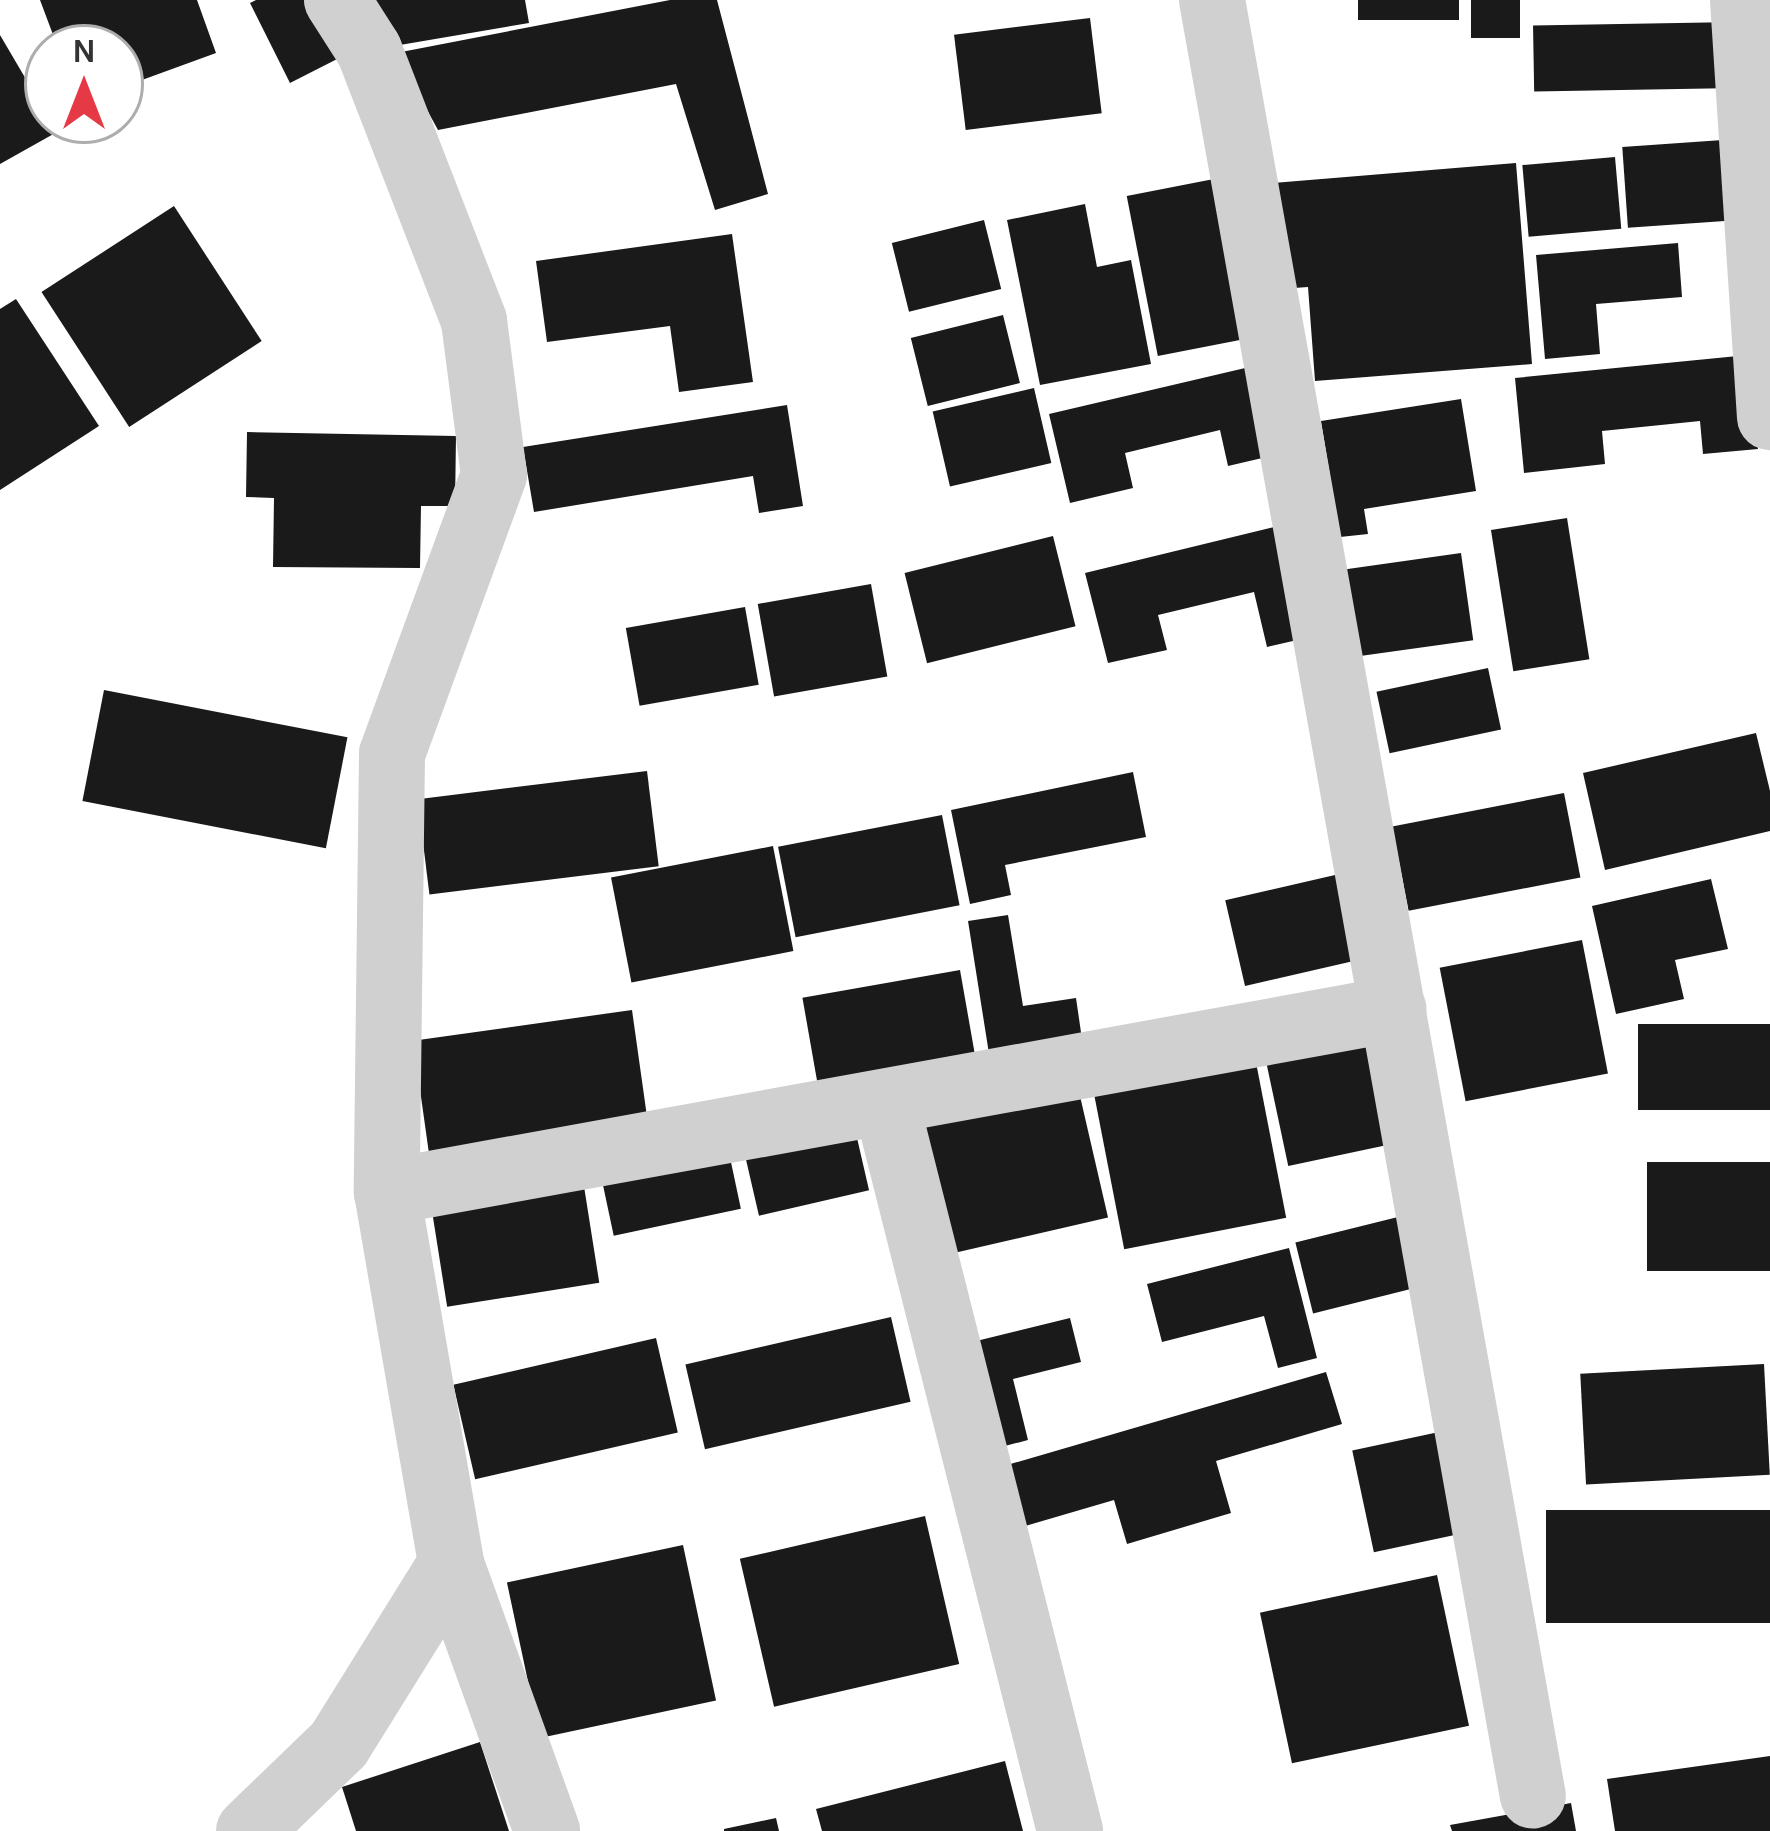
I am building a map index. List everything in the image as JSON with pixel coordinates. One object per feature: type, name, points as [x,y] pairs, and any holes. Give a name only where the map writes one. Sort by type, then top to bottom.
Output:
[{"type":"street","points":[[337,0],[369,50],[474,321],[494,475],[392,754],[387,1192],[451,1564],[547,1831]]},
{"type":"street","points":[[1212,0],[1533,1796]]},
{"type":"street","points":[[1743,0],[1770,418]]},
{"type":"street","points":[[387,1192],[1394,1009]]},
{"type":"street","points":[[886,1102],[1070,1831]]},
{"type":"street","points":[[249,1831],[339,1744],[451,1564]]},
{"type":"building","points":[[40,0],[197,0],[216,53],[144,79],[144,24],[49,24]]},
{"type":"building","points":[[317,0],[345,55],[290,83],[250,3]]},
{"type":"building","points":[[369,0],[525,0],[529,23],[394,46]]},
{"type":"building","points":[[670,0],[717,0],[768,194],[715,210],[676,84],[438,130],[396,53]]},
{"type":"building","points":[[1358,0],[1459,0],[1459,20],[1358,20]]},
{"type":"building","points":[[1471,0],[1520,0],[1520,38],[1471,38]]},
{"type":"building","points":[[1090,18],[1102,113],[966,130],[954,35]]},
{"type":"building","points":[[1736,22],[1737,88],[1534,92],[1533,26]]},
{"type":"building","points":[[0,35],[24,76],[24,144],[36,144],[0,164]]},
{"type":"building","points":[[1737,139],[1743,220],[1628,228],[1622,147]]},
{"type":"building","points":[[1615,157],[1621,229],[1529,237],[1522,165]]},
{"type":"building","points":[[1516,163],[1532,364],[1315,381],[1308,287],[1268,290],[1260,184]]},
{"type":"building","points":[[1219,178],[1250,338],[1158,356],[1127,196]]},
{"type":"building","points":[[1085,204],[1097,267],[1131,260],[1151,364],[1040,385],[1007,220]]},
{"type":"building","points":[[174,206],[262,341],[129,427],[41,292]]},
{"type":"building","points":[[984,220],[1001,289],[909,312],[892,243]]},
{"type":"building","points":[[732,234],[753,382],[679,392],[670,326],[547,342],[536,261]]},
{"type":"building","points":[[1678,243],[1682,297],[1596,304],[1600,354],[1545,359],[1536,255]]},
{"type":"building","points":[[16,299],[99,426],[0,490],[0,309]]},
{"type":"building","points":[[1003,315],[1020,383],[928,406],[911,338]]},
{"type":"building","points":[[1748,355],[1758,449],[1703,454],[1700,421],[1602,431],[1605,464],[1524,473],[1515,378]]},
{"type":"building","points":[[1258,365],[1280,454],[1228,466],[1220,430],[1125,453],[1133,488],[1070,503],[1049,414]]},
{"type":"building","points":[[1034,388],[1051,463],[950,486],[933,411]]},
{"type":"building","points":[[1461,399],[1476,491],[1364,509],[1368,534],[1340,537],[1321,421]]},
{"type":"building","points":[[787,405],[803,506],[759,513],[753,476],[534,512],[523,447]]},
{"type":"building","points":[[247,432],[456,436],[455,506],[421,506],[420,568],[273,567],[274,498],[246,497]]},
{"type":"building","points":[[1567,518],[1589,659],[1513,671],[1491,530]]},
{"type":"building","points":[[1291,523],[1319,635],[1267,647],[1254,592],[1158,615],[1167,650],[1108,663],[1085,573]]},
{"type":"building","points":[[1053,536],[1075,626],[927,663],[905,573]]},
{"type":"building","points":[[1461,553],[1473,640],[1349,658],[1337,570]]},
{"type":"building","points":[[871,584],[887,677],[774,697],[758,604]]},
{"type":"building","points":[[745,607],[759,685],[640,706],[626,628]]},
{"type":"building","points":[[1488,668],[1501,730],[1390,753],[1376,692]]},
{"type":"building","points":[[104,690],[347,737],[326,848],[82,801]]},
{"type":"building","points":[[1756,733],[1770,791],[1770,831],[1605,870],[1583,773]]},
{"type":"building","points":[[647,771],[659,866],[429,894],[418,799]]},
{"type":"building","points":[[1133,772],[1146,837],[1005,865],[1011,895],[970,904],[951,810]]},
{"type":"building","points":[[1564,793],[1580,877],[1409,911],[1392,826]]},
{"type":"building","points":[[942,815],[960,905],[796,937],[778,847]]},
{"type":"building","points":[[773,846],[793,951],[631,983],[611,877]]},
{"type":"building","points":[[1348,872],[1368,958],[1245,986],[1225,900]]},
{"type":"building","points":[[1711,879],[1728,949],[1675,960],[1684,999],[1616,1014],[1592,906]]},
{"type":"building","points":[[1008,915],[1023,1006],[1076,998],[1083,1046],[990,1060],[968,921]]},
{"type":"building","points":[[1582,940],[1608,1074],[1466,1101],[1440,968]]},
{"type":"building","points":[[960,970],[975,1058],[818,1085],[802,998]]},
{"type":"building","points":[[632,1010],[648,1125],[429,1156],[413,1041]]},
{"type":"building","points":[[1638,1024],[1770,1024],[1770,1110],[1638,1110]]},
{"type":"building","points":[[1380,1030],[1404,1142],[1288,1166],[1265,1055]]},
{"type":"building","points":[[1253,1047],[1286,1218],[1124,1249],[1091,1078]]},
{"type":"building","points":[[1077,1083],[1108,1217],[945,1255],[914,1121]]},
{"type":"building","points":[[854,1125],[869,1190],[759,1216],[744,1150]]},
{"type":"building","points":[[728,1148],[741,1209],[614,1236],[601,1175]]},
{"type":"building","points":[[1647,1162],[1770,1162],[1770,1271],[1647,1271]]},
{"type":"building","points":[[583,1180],[599,1283],[447,1307],[431,1204]]},
{"type":"building","points":[[1406,1215],[1424,1286],[1313,1313],[1295,1243]]},
{"type":"building","points":[[1289,1248],[1317,1358],[1278,1368],[1264,1316],[1162,1342],[1147,1284]]},
{"type":"building","points":[[891,1317],[911,1402],[705,1449],[685,1364]]},
{"type":"building","points":[[1070,1318],[1081,1362],[1013,1379],[1028,1440],[986,1451],[960,1345]]},
{"type":"building","points":[[656,1338],[678,1433],[475,1479],[453,1385]]},
{"type":"building","points":[[1764,1364],[1770,1475],[1586,1484],[1580,1374]]},
{"type":"building","points":[[1326,1372],[1342,1424],[1216,1461],[1231,1513],[1127,1544],[1114,1500],[1015,1529],[997,1468]]},
{"type":"building","points":[[1453,1429],[1475,1531],[1374,1552],[1352,1450]]},
{"type":"building","points":[[1546,1510],[1770,1510],[1770,1623],[1546,1623]]},
{"type":"building","points":[[925,1516],[959,1664],[774,1707],[740,1559]]},
{"type":"building","points":[[683,1545],[716,1701],[540,1738],[507,1582]]},
{"type":"building","points":[[1437,1575],[1469,1726],[1292,1763],[1260,1613]]},
{"type":"building","points":[[480,1742],[509,1831],[356,1831],[342,1787]]},
{"type":"building","points":[[1770,1756],[1770,1831],[1615,1831],[1607,1779]]},
{"type":"building","points":[[1005,1761],[1023,1831],[822,1831],[816,1809]]},
{"type":"building","points":[[1571,1803],[1576,1831],[1452,1831],[1450,1825]]},
{"type":"building","points":[[776,1818],[779,1831],[724,1831],[724,1829]]}]
